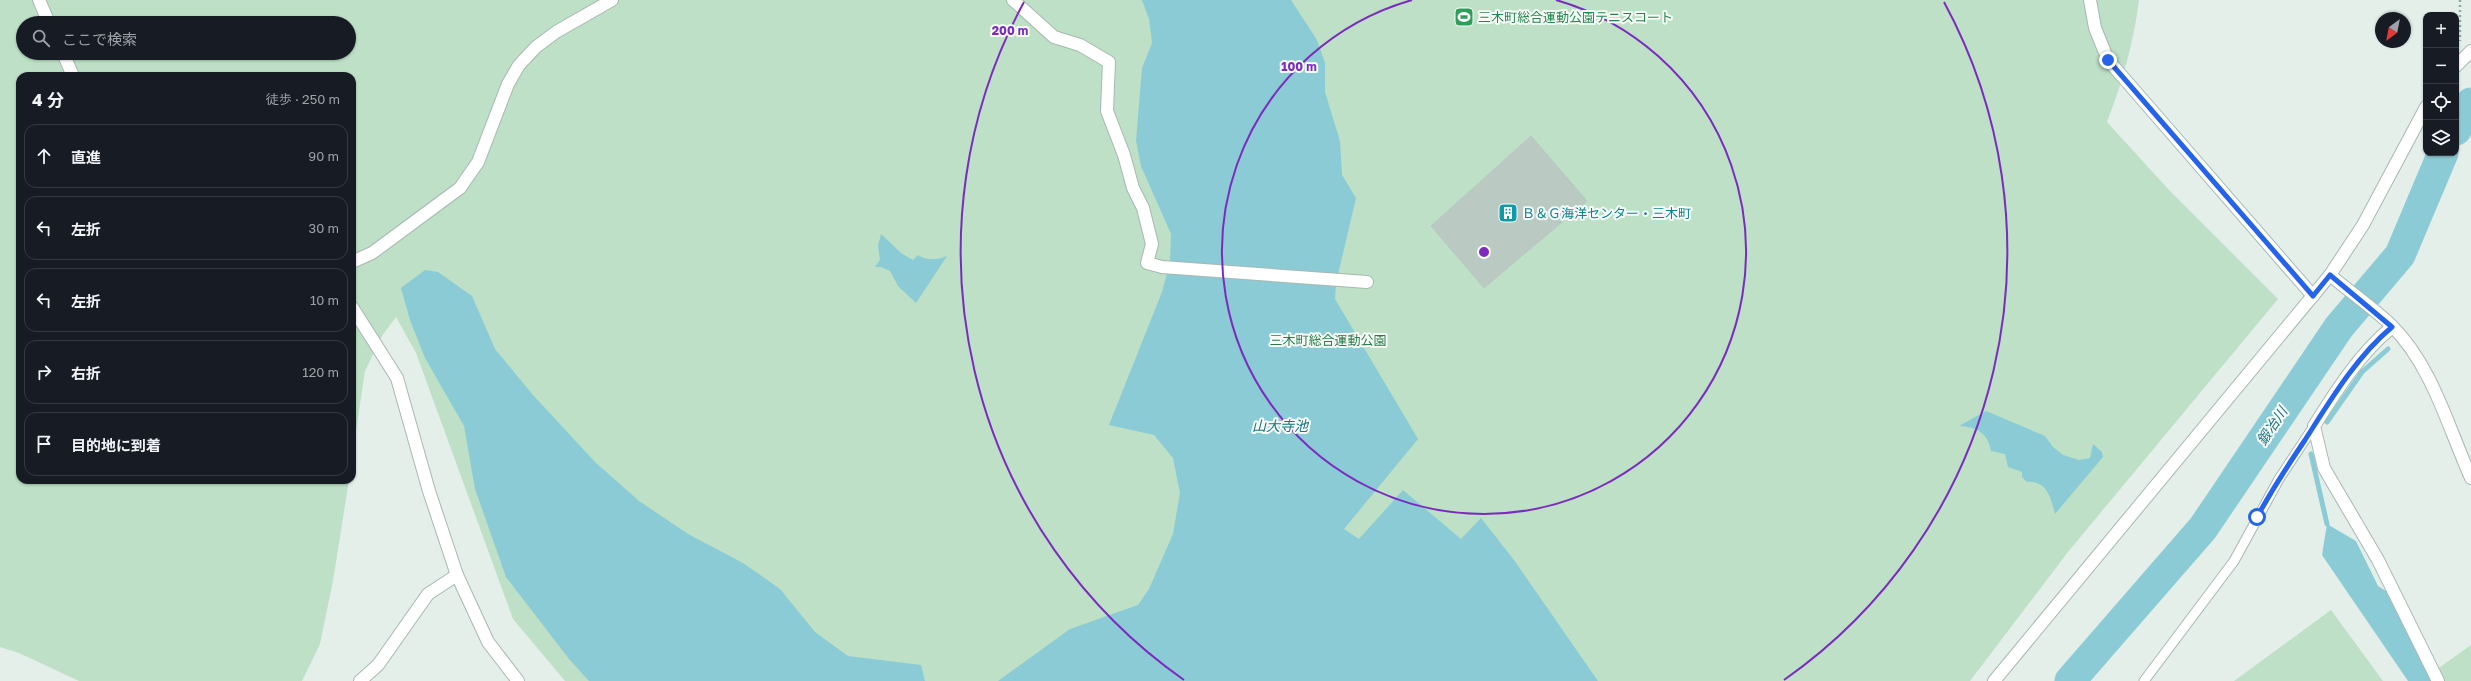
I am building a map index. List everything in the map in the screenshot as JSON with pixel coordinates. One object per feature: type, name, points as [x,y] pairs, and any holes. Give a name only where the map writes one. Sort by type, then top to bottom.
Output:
[{"type":"street","points":[[39,0],[46,16]]},
{"type":"street","points":[[356,260],[372,252],[460,188],[478,162],[508,84],[519,65],[536,47],[556,32],[612,0]]},
{"type":"street","points":[[1013,0],[1054,36],[1080,45],[1109,62],[1107,111],[1124,155],[1133,188],[1143,208],[1152,244],[1147,263],[1162,267],[1367,282]]},
{"type":"street","points":[[2090,0],[2095,28],[2108,60],[2313,296]]},
{"type":"street","points":[[2459,63],[2471,51]]},
{"type":"street","points":[[66,60],[71,72]]},
{"type":"street","points":[[1994,681],[2330,275],[2363,225],[2423,113]]},
{"type":"street","points":[[2330,275],[2392,327],[2417,358],[2434,389],[2471,478]]},
{"type":"street","points":[[356,313],[398,378],[429,491],[457,575],[488,642],[518,681]]},
{"type":"street","points":[[2392,327],[2379,338],[2356,365],[2314,426],[2324,468],[2378,560],[2438,681]]},
{"type":"street","points":[[360,681],[378,665],[428,594],[457,575]]},
{"type":"lane","points":[[2144,681],[2234,561],[2279,479],[2314,426]]},
{"type":"path","points":[[2458,48],[2460,0]]},
{"type":"green space","name":"三木町総合運動公園","points":[[0,0],[2139,0],[2127,62],[2107,122],[2169,190],[2278,299],[2068,552],[1970,681],[565,681],[513,619],[416,353],[396,317],[382,336],[365,371],[356,431],[356,72],[16,72],[16,484],[348,484],[333,581],[320,644],[302,681],[79,681],[19,653],[0,647]]},
{"type":"green space","points":[[2331,610],[2383,681],[2234,681]]},
{"type":"green space","points":[[2471,645],[2471,681],[2441,681],[2436,670]]},
{"type":"water","name":"山大寺池","points":[[1142,0],[1291,0],[1317,40],[1325,63],[1325,92],[1340,141],[1342,175],[1356,198],[1336,283],[1335,299],[1418,439],[1344,529],[1359,539],[1403,490],[1461,539],[1481,518],[1514,560],[1598,681],[998,681],[1070,629],[1138,605],[1149,589],[1173,534],[1180,493],[1173,458],[1154,435],[1109,425],[1162,292],[1170,262],[1171,234],[1141,166],[1136,141],[1142,68],[1152,43],[1149,19]]},
{"type":"water","points":[[881,234],[901,253],[913,260],[918,255],[932,259],[947,256],[916,303],[898,286],[890,271],[881,267],[875,267],[880,260],[878,246]]},
{"type":"water","points":[[425,270],[438,272],[472,296],[495,349],[533,395],[595,462],[639,501],[688,534],[743,563],[780,589],[815,632],[848,656],[921,665],[925,681],[589,681],[569,659],[506,577],[475,489],[464,426],[425,358],[410,320],[401,288]]},
{"type":"water","points":[[1986,411],[2045,436],[2053,447],[2063,455],[2079,460],[2090,458],[2093,444],[2102,452],[2103,457],[2055,514],[2050,496],[2044,487],[2034,482],[2027,482],[2022,477],[2022,472],[2008,467],[2005,454],[1991,451],[1990,445],[1981,432],[1971,428],[1959,426]]},
{"type":"water","points":[[2327,524],[2356,541],[2378,586],[2389,593],[2432,681],[2408,681],[2322,555]]},
{"type":"building","name":"Ｂ＆Ｇ海洋センター・三木町","points":[[1531,136],[1587,201],[1484,288],[1431,226]]},
{"type":"waterway","name":"鍛冶川","points":[[2459,125],[2471,103]]},
{"type":"waterway","name":"鍛冶川","points":[[2070,681],[2203,528],[2339,327],[2400,255],[2442,156]]},
{"type":"waterway","points":[[2327,422],[2362,372],[2388,349]]},
{"type":"waterway","points":[[2311,454],[2327,524]]},
{"type":"place","name":"三木町総合運動公園テニスコート","points":[[1464,17]]},
{"type":"place","name":"Ｂ＆Ｇ海洋センター・三木町","points":[[1508,213]]},
{"type":"route","points":[[2108,60],[2313,296],[2330,275],[2392,327],[2379,338],[2356,365],[2331,400],[2279,479],[2257,517]]}]
